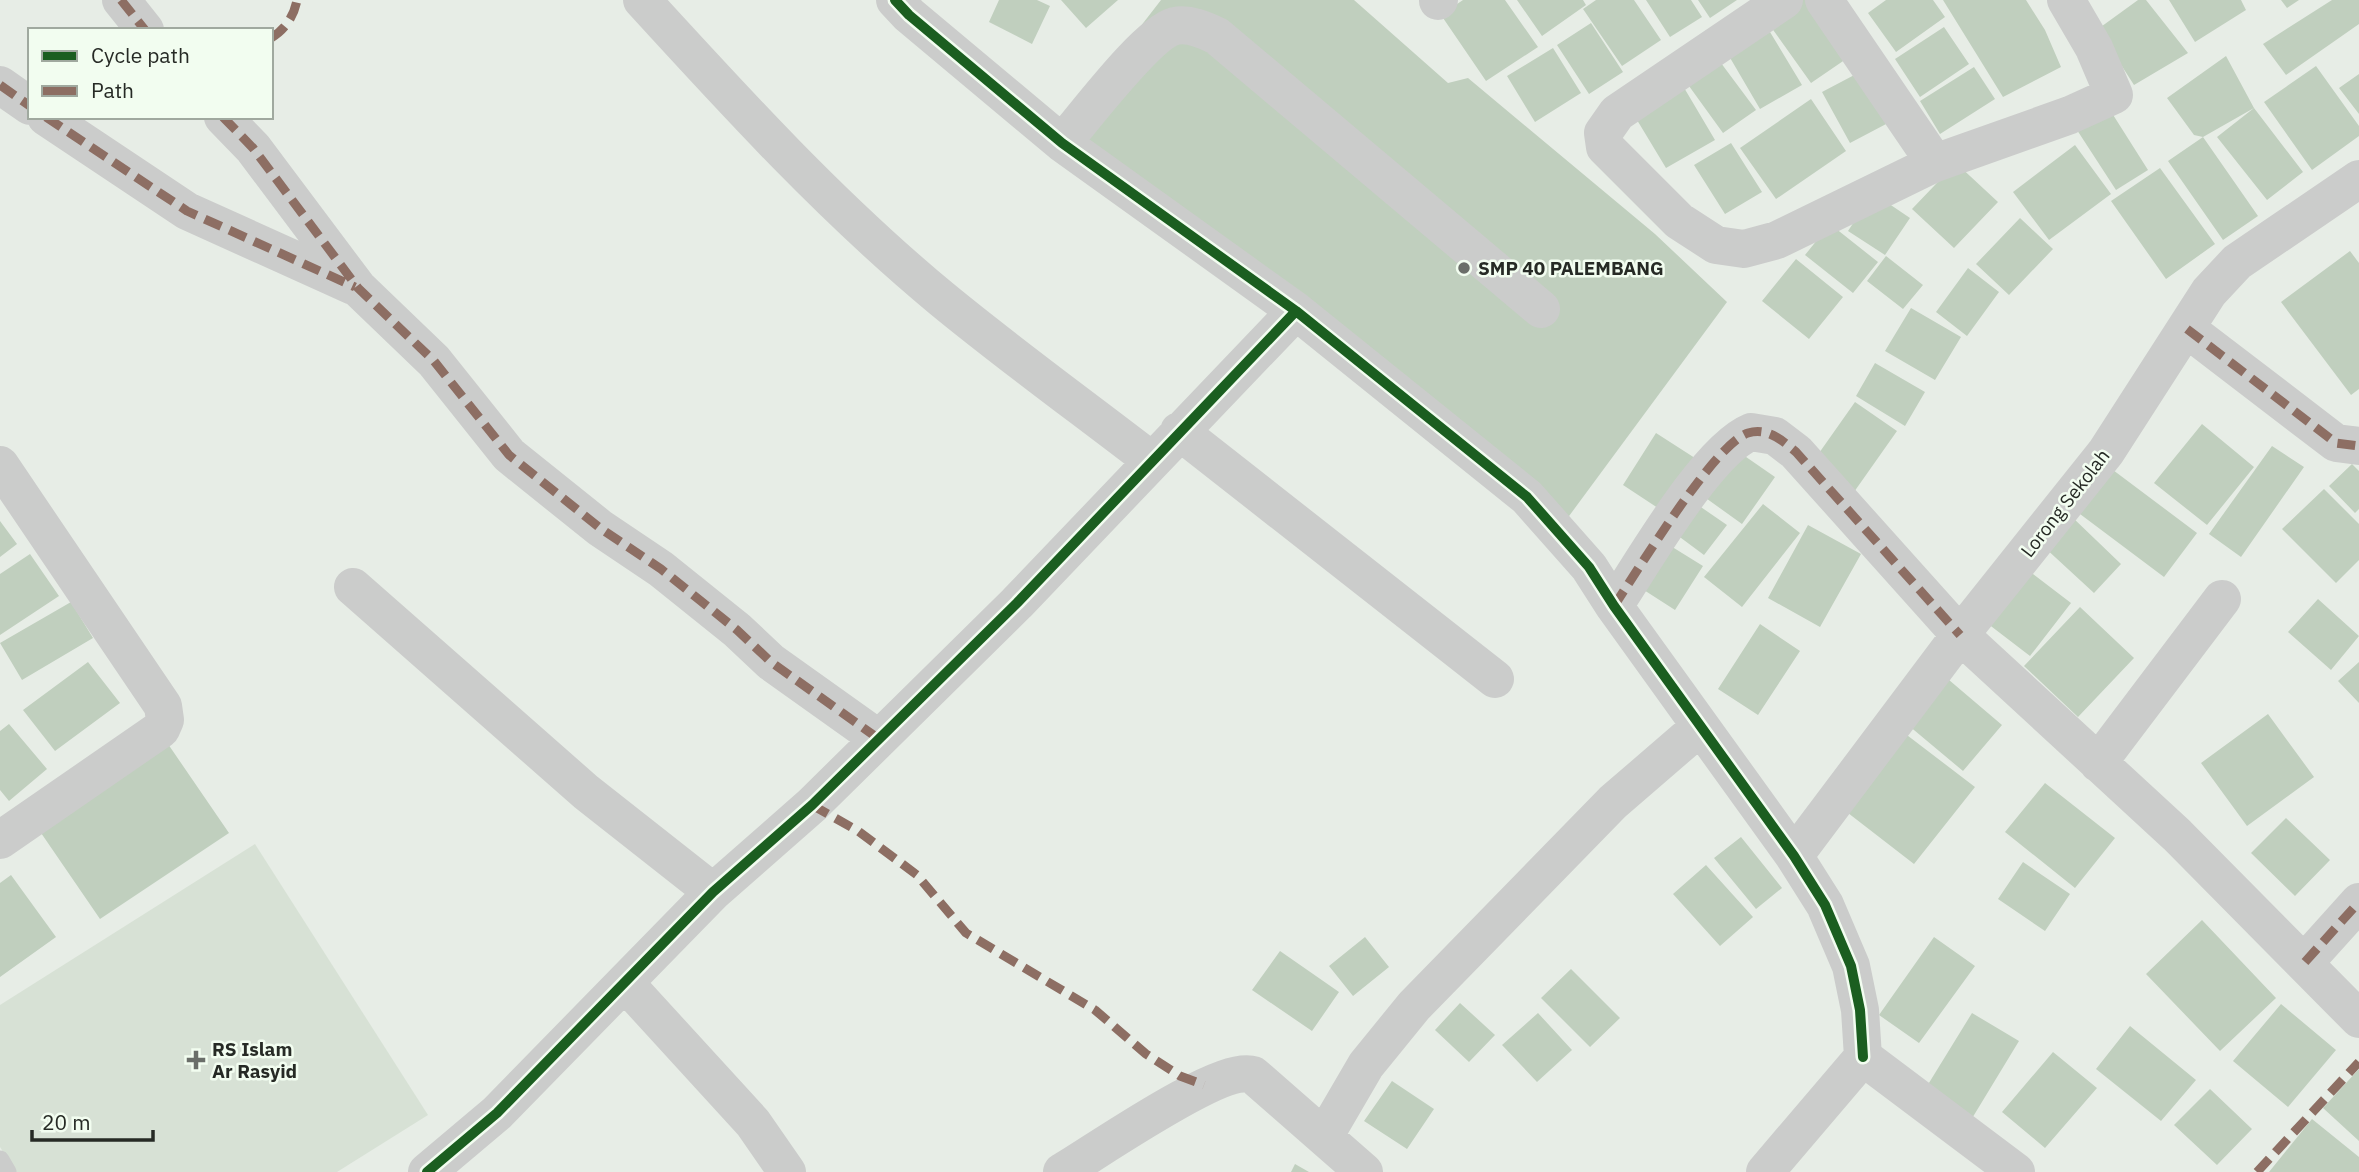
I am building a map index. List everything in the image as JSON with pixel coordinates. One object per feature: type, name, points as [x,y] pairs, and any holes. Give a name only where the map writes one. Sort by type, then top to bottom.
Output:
[{"type":"street","points":[[121,0],[143,28]]},
{"type":"street","points":[[642,0],[759,127],[886,249],[942,299],[1152,461]]},
{"type":"street","points":[[1784,0],[1617,113],[1603,133],[1605,147],[1664,208],[1696,234],[1716,244],[1744,249],[1777,240],[1934,163],[2070,115],[2114,95],[2094,48],[2066,0]]},
{"type":"street","points":[[1824,0],[1934,163]]},
{"type":"street","points":[[912,5],[1062,143],[1296,310],[1527,496],[1589,567],[1614,607],[1794,856],[1825,905],[1851,966],[1860,1010],[1863,1057],[1765,1172]]},
{"type":"street","points":[[1062,143],[1155,36],[1178,25],[1206,30],[1217,36],[1541,309]]},
{"type":"street","points":[[0,85],[28,105]]},
{"type":"street","points":[[49,119],[187,211],[358,288]]},
{"type":"street","points":[[225,119],[253,148],[358,288],[434,361],[509,455],[590,520],[661,569],[737,630],[771,662],[879,739]]},
{"type":"street","name":"Lorong Sekolah","points":[[1794,856],[1960,635],[2106,452],[2209,292],[2237,262],[2359,179]]},
{"type":"street","points":[[427,1172],[497,1113],[713,892],[812,805],[1017,603],[1296,310]]},
{"type":"street","points":[[2187,329],[2336,443],[2359,446]]},
{"type":"street","points":[[1179,431],[1495,679]]},
{"type":"street","points":[[1614,607],[1686,498],[1729,445],[1751,432],[1764,432],[1775,436],[1796,452],[1960,635],[2178,835],[2359,1019]]},
{"type":"street","points":[[0,465],[163,706],[165,720],[161,729],[0,839]]},
{"type":"street","points":[[353,587],[458,683],[586,792],[713,892]]},
{"type":"street","points":[[2098,764],[2222,599]]},
{"type":"street","points":[[1324,1137],[1366,1065],[1414,1006],[1614,802],[1700,727]]},
{"type":"street","points":[[2305,962],[2359,902]]},
{"type":"street","points":[[626,984],[753,1123],[787,1172]]},
{"type":"street","points":[[1863,1057],[2016,1172]]},
{"type":"street","points":[[1062,1172],[1204,1085],[1243,1072],[1253,1075],[1364,1172]]},
{"type":"lane","points":[[0,1160],[7,1172]]},
{"type":"shaded area","name":"RS Islam Ar Rasyid","points":[[255,844],[428,1115],[337,1172],[16,1172],[0,1147],[0,1005]]},
{"type":"building","points":[[999,0],[1037,0],[1050,6],[1032,44],[989,22]]},
{"type":"building","points":[[1061,0],[1118,0],[1086,28]]},
{"type":"building","name":"SMP 40 PALEMBANG","points":[[1161,0],[1354,0],[1448,83],[1468,78],[1655,234],[1727,302],[1558,531],[1055,137]]},
{"type":"building","points":[[1463,0],[1505,0],[1538,47],[1486,81],[1441,15]]},
{"type":"building","points":[[1517,0],[1583,0],[1586,5],[1542,36]]},
{"type":"building","points":[[1596,0],[1634,0],[1661,40],[1622,66],[1583,9]]},
{"type":"building","points":[[1646,0],[1691,0],[1702,17],[1670,37]]},
{"type":"building","points":[[1698,0],[1737,0],[1710,18]]},
{"type":"building","points":[[1795,0],[1810,0],[1849,57],[1811,83],[1766,20]]},
{"type":"building","points":[[1886,0],[1933,0],[1945,17],[1896,52],[1868,13]]},
{"type":"building","points":[[1943,0],[2026,0],[2045,30],[2061,67],[2003,97]]},
{"type":"building","points":[[2138,0],[2146,0],[2188,53],[2134,85],[2098,29]]},
{"type":"building","points":[[2169,0],[2241,0],[2246,10],[2195,42]]},
{"type":"building","points":[[2281,0],[2299,0],[2287,8]]},
{"type":"building","points":[[2332,0],[2359,0],[2359,24],[2286,75],[2263,44]]},
{"type":"building","points":[[1591,23],[1623,72],[1589,94],[1557,45]]},
{"type":"building","points":[[1944,27],[1969,64],[1920,97],[1895,59]]},
{"type":"building","points":[[1770,32],[1802,85],[1760,109],[1729,56]]},
{"type":"building","points":[[1553,48],[1581,93],[1535,122],[1507,76]]},
{"type":"building","points":[[2226,56],[2254,108],[2203,137],[2194,135],[2167,98]]},
{"type":"building","points":[[1721,63],[1756,110],[1723,133],[1689,86]]},
{"type":"building","points":[[2316,66],[2359,126],[2359,136],[2312,170],[2264,102]]},
{"type":"building","points":[[1974,67],[1995,99],[1940,134],[1920,101]]},
{"type":"building","points":[[1860,72],[1888,123],[1850,143],[1822,92]]},
{"type":"building","points":[[2359,74],[2359,114],[2339,88]]},
{"type":"building","points":[[1683,86],[1715,140],[1666,168],[1634,115]]},
{"type":"building","points":[[1811,99],[1846,151],[1776,199],[1740,148]]},
{"type":"building","points":[[2254,108],[2303,172],[2267,200],[2217,137]]},
{"type":"building","points":[[2110,110],[2148,170],[2116,190],[2077,130]]},
{"type":"building","points":[[2203,137],[2258,216],[2223,240],[2168,161]]},
{"type":"building","points":[[1731,143],[1762,192],[1725,214],[1694,165]]},
{"type":"building","points":[[2075,145],[2111,194],[2049,240],[2013,192]]},
{"type":"building","points":[[1956,163],[1998,202],[1954,248],[1912,209]]},
{"type":"building","points":[[2160,168],[2215,244],[2166,279],[2111,201]]},
{"type":"building","points":[[1873,193],[1910,218],[1885,255],[1848,231]]},
{"type":"building","points":[[2020,218],[2053,249],[2009,295],[1976,264]]},
{"type":"building","points":[[1830,224],[1878,262],[1853,293],[1805,255]]},
{"type":"building","points":[[2350,251],[2359,263],[2359,389],[2351,395],[2281,302]]},
{"type":"building","points":[[1886,256],[1923,285],[1903,309],[1867,281]]},
{"type":"building","points":[[1796,259],[1843,297],[1809,339],[1762,301]]},
{"type":"building","points":[[1968,268],[1999,292],[1967,336],[1936,312]]},
{"type":"building","points":[[1911,308],[1961,337],[1935,380],[1885,351]]},
{"type":"building","points":[[1875,363],[1925,392],[1905,426],[1856,396]]},
{"type":"building","points":[[1855,402],[1897,431],[1854,492],[1812,463]]},
{"type":"building","points":[[2202,424],[2254,467],[2207,525],[2154,483]]},
{"type":"building","points":[[1656,433],[1698,460],[1664,512],[1623,485]]},
{"type":"building","points":[[2272,446],[2304,467],[2241,557],[2209,534]]},
{"type":"building","points":[[1736,450],[1775,477],[1742,524],[1703,496]]},
{"type":"building","points":[[2352,464],[2359,471],[2359,509],[2355,513],[2329,486]]},
{"type":"building","points":[[2109,467],[2197,533],[2164,577],[2076,511]]},
{"type":"building","points":[[2324,489],[2359,524],[2359,560],[2336,583],[2282,529]]},
{"type":"building","points":[[1695,503],[1727,525],[1704,555],[1673,532]]},
{"type":"building","points":[[1763,504],[1800,533],[1742,607],[1704,577]]},
{"type":"building","points":[[2071,516],[2121,564],[2094,593],[2043,546]]},
{"type":"building","points":[[0,521],[17,544],[0,557]]},
{"type":"building","points":[[1808,525],[1861,554],[1820,627],[1768,598]]},
{"type":"building","points":[[1661,540],[1703,566],[1675,610],[1633,583]]},
{"type":"building","points":[[30,554],[59,596],[0,635],[0,574]]},
{"type":"building","points":[[2024,567],[2071,603],[2030,656],[1983,620]]},
{"type":"building","points":[[2318,599],[2359,636],[2331,670],[2288,632]]},
{"type":"building","points":[[71,602],[93,638],[22,680],[0,643]]},
{"type":"building","points":[[2080,607],[2134,658],[2078,717],[2024,666]]},
{"type":"building","points":[[1760,624],[1800,651],[1758,715],[1718,689]]},
{"type":"building","points":[[88,662],[120,703],[55,751],[23,710]]},
{"type":"building","points":[[2359,662],[2359,703],[2338,681]]},
{"type":"building","points":[[1942,674],[2002,725],[1963,771],[1902,720]]},
{"type":"building","points":[[2268,714],[2314,777],[2247,826],[2201,763]]},
{"type":"building","points":[[9,724],[47,769],[9,801],[0,790],[0,731]]},
{"type":"building","points":[[1899,729],[1975,787],[1914,864],[1839,806]]},
{"type":"building","points":[[168,744],[229,833],[100,919],[39,830]]},
{"type":"building","points":[[2045,783],[2115,838],[2075,888],[2005,832]]},
{"type":"building","points":[[2286,818],[2330,860],[2295,896],[2251,853]]},
{"type":"building","points":[[1741,837],[1782,888],[1756,909],[1714,858]]},
{"type":"building","points":[[2023,862],[2070,894],[2045,931],[1998,899]]},
{"type":"building","points":[[1706,865],[1753,917],[1720,946],[1673,894]]},
{"type":"building","points":[[11,875],[56,937],[0,977],[0,883]]},
{"type":"building","points":[[2202,920],[2276,998],[2220,1051],[2146,974]]},
{"type":"building","points":[[1365,937],[1389,967],[1353,996],[1329,966]]},
{"type":"building","points":[[1934,937],[1975,966],[1919,1043],[1879,1015]]},
{"type":"building","points":[[1280,951],[1339,992],[1312,1031],[1252,990]]},
{"type":"building","points":[[1571,969],[1620,1018],[1590,1047],[1541,998]]},
{"type":"building","points":[[1460,1003],[1495,1035],[1469,1062],[1435,1030]]},
{"type":"building","points":[[2281,1004],[2336,1050],[2288,1107],[2233,1061]]},
{"type":"building","points":[[1538,1013],[1572,1050],[1537,1082],[1502,1045]]},
{"type":"building","points":[[1972,1013],[2019,1041],[1971,1120],[1924,1091]]},
{"type":"building","points":[[2130,1026],[2196,1080],[2161,1121],[2096,1069]]},
{"type":"building","points":[[2053,1052],[2097,1088],[2045,1148],[2002,1112]]},
{"type":"building","points":[[2359,1069],[2359,1141],[2323,1108]]},
{"type":"building","points":[[1392,1081],[1434,1109],[1407,1149],[1364,1121]]},
{"type":"building","points":[[2210,1089],[2252,1129],[2217,1165],[2174,1125]]},
{"type":"building","points":[[2312,1119],[2359,1157],[2359,1172],[2269,1172]]},
{"type":"building","points":[[1295,1164],[1309,1172],[1291,1172]]},
{"type":"marked path","points":[[121,0],[143,28]]},
{"type":"marked path","points":[[273,37],[288,22],[297,0]]},
{"type":"marked path","points":[[0,85],[28,105]]},
{"type":"marked path","points":[[49,119],[187,211],[355,287]]},
{"type":"marked path","points":[[225,119],[253,148],[358,288],[434,361],[509,455],[600,528],[661,569],[737,630],[771,662],[879,739]]},
{"type":"marked path","points":[[2187,329],[2336,443],[2359,446]]},
{"type":"marked path","points":[[1614,606],[1657,539],[1716,460],[1734,442],[1748,433],[1762,432],[1780,439],[1796,452],[1960,635]]},
{"type":"marked path","points":[[812,805],[858,831],[917,875],[966,933],[1095,1010],[1146,1054],[1180,1076],[1204,1085]]},
{"type":"marked path","points":[[2305,962],[2359,902]]},
{"type":"marked path","points":[[2257,1172],[2359,1062]]},
{"type":"cycle path","points":[[895,0],[909,15],[1062,143],[1296,311],[1527,497],[1589,567],[1614,606],[1794,856],[1825,905],[1851,966],[1860,1010],[1863,1057]]},
{"type":"cycle path","points":[[427,1172],[497,1113],[713,892],[812,805],[1017,603],[1296,311]]},
{"type":"place","name":"SMP 40 PALEMBANG","points":[[1464,268]]},
{"type":"place","name":"RS Islam Ar Rasyid","points":[[196,1060]]}]
